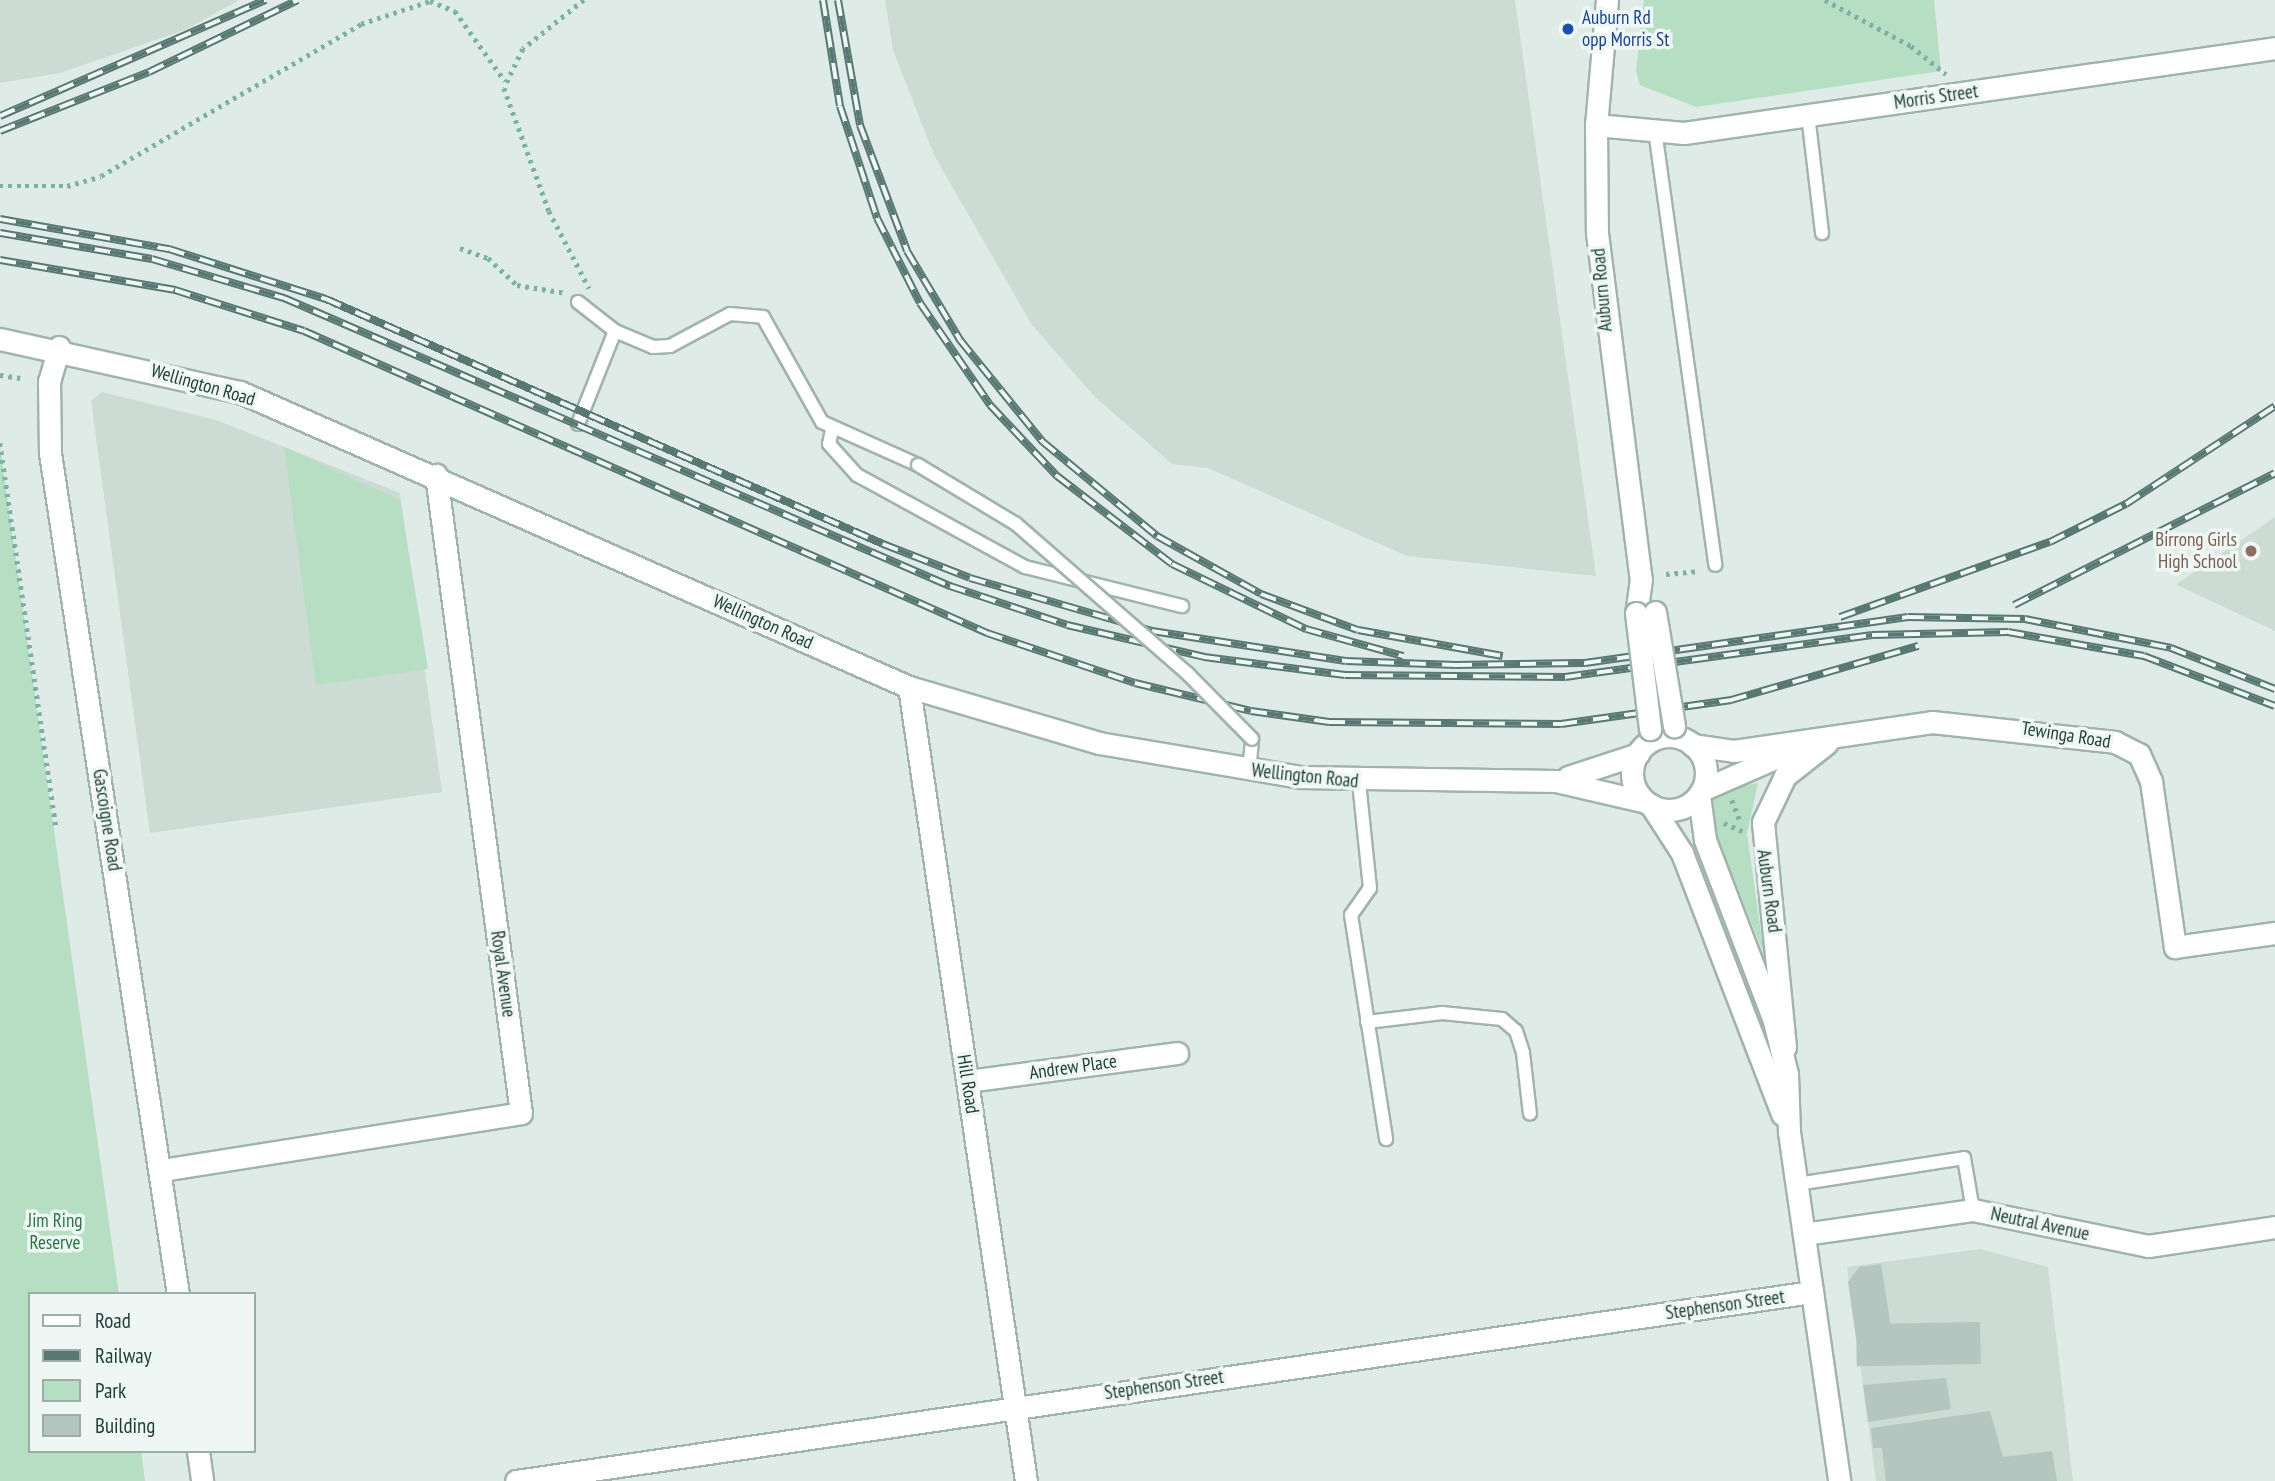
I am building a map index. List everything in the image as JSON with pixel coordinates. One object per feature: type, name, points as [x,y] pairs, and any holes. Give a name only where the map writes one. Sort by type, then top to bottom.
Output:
[{"type":"street","name":"Auburn Road","points":[[1607,0],[1596,125],[1602,302],[1646,612],[1684,737]]},
{"type":"street","name":"Morris Street","points":[[1596,125],[1684,133],[2275,48]]},
{"type":"street","name":"Wellington Road","points":[[0,339],[59,347],[240,392],[436,475],[909,687],[1099,743],[1248,771],[1359,782],[1556,780],[1648,803]]},
{"type":"street","name":"Gascoigne Road","points":[[59,347],[50,381],[50,453],[162,1170],[178,1292]]},
{"type":"street","name":"Royal Avenue","points":[[162,1170],[522,1113],[436,475]]},
{"type":"street","name":"Auburn Road","points":[[1644,744],[1646,612]]},
{"type":"street","name":"Hill Road","points":[[909,687],[1026,1481]]},
{"type":"street","name":"Tewinga Road","points":[[1684,737],[1734,751],[1931,722],[1982,723],[2128,747],[2139,754],[2151,781],[2175,947],[2275,933]]},
{"type":"street","points":[[1684,737],[1704,762],[1700,792],[1677,809],[1648,803],[1632,775],[1644,744],[1659,738],[1684,737]]},
{"type":"street","name":"Auburn Road","points":[[1828,739],[1784,776],[1763,821],[1787,1074],[1789,1132],[1839,1481]]},
{"type":"street","name":"Tewinga Road","points":[[1700,792],[1828,739]]},
{"type":"street","name":"Wellington Road","points":[[1556,780],[1644,744]]},
{"type":"street","name":"Auburn Road","points":[[1700,792],[1705,839],[1774,1021],[1787,1074]]},
{"type":"street","name":"Auburn Road","points":[[1648,803],[1682,853],[1789,1132]]},
{"type":"street","name":"Andrew Place","points":[[968,1081],[1177,1053]]},
{"type":"street","name":"Neutral Avenue","points":[[1804,1234],[1973,1210],[2148,1247],[2275,1227]]},
{"type":"street","name":"Stephenson Street","points":[[516,1481],[1812,1292]]},
{"type":"street","points":[[198,1453],[202,1481]]},
{"type":"lane","points":[[1808,115],[1822,233]]},
{"type":"lane","points":[[1655,131],[1715,565]]},
{"type":"lane","points":[[578,302],[615,331],[663,347],[730,314],[763,317],[779,337],[809,407],[832,430],[918,465],[1016,524],[1188,674],[1252,739],[1248,771]]},
{"type":"lane","points":[[578,424],[615,331]]},
{"type":"lane","points":[[832,430],[829,443],[857,475],[1025,567],[1182,606]]},
{"type":"lane","points":[[1359,782],[1370,888],[1351,915],[1386,1139]]},
{"type":"lane","points":[[1367,1022],[1442,1013],[1502,1019],[1516,1031],[1523,1053],[1530,1114]]},
{"type":"lane","points":[[1797,1184],[1964,1158],[1973,1210]]},
{"type":"path","points":[[505,80],[523,50],[584,0]]},
{"type":"path","points":[[1825,0],[1911,46],[1947,75],[1952,94]]},
{"type":"path","points":[[0,186],[67,186],[101,176],[344,33],[407,6],[430,1],[455,10],[505,80],[510,111],[545,201],[599,318]]},
{"type":"path","points":[[460,248],[488,258],[517,285],[564,290],[578,302]]},
{"type":"path","points":[[0,375],[21,378]]},
{"type":"path","points":[[0,443],[56,827]]},
{"type":"path","points":[[1666,574],[1702,570]]},
{"type":"path","points":[[1716,821],[1744,832],[1730,793]]},
{"type":"shaded area","points":[[0,0],[239,0],[187,29],[60,73],[0,83]]},
{"type":"shaded area","points":[[885,0],[1515,0],[1596,576],[1407,556],[1208,468],[1172,464],[1095,397],[1032,325],[934,155],[893,50]]},
{"type":"shaded area","points":[[102,392],[216,420],[400,493],[442,792],[150,833],[91,401]]},
{"type":"shaded area","name":"Birrong Girls High School","points":[[2275,517],[2275,631],[2177,585],[2177,584]]},
{"type":"shaded area","points":[[1980,1249],[2048,1267],[2073,1481],[1876,1481],[1847,1267]]},
{"type":"green space","points":[[1644,0],[1934,0],[1941,71],[1696,107],[1640,85],[1636,70]]},
{"type":"green space","name":"Jim Ring Reserve","points":[[0,446],[119,1292],[28,1292],[28,1453],[141,1453],[145,1481],[0,1481]]},
{"type":"green space","points":[[284,447],[400,500],[428,669],[316,685]]},
{"type":"green space","points":[[1758,783],[1747,834],[1764,954],[1711,821],[1710,803],[1719,790]]},
{"type":"building","points":[[1881,1264],[1892,1333],[1856,1338],[1848,1282],[1859,1267]]},
{"type":"building","points":[[1980,1322],[1981,1364],[1857,1366],[1856,1324]]},
{"type":"building","points":[[1946,1378],[1951,1409],[1868,1422],[1863,1385]]},
{"type":"building","points":[[1990,1411],[2003,1457],[2052,1451],[2057,1481],[1886,1481],[1882,1448],[1873,1448],[1871,1428]]},
{"type":"railway","points":[[0,116],[266,0]]},
{"type":"railway","points":[[0,131],[149,72],[298,0]]},
{"type":"railway","points":[[823,0],[840,106],[877,218],[920,303],[990,405],[1057,476],[1172,564],[1306,629],[1403,656]]},
{"type":"railway","points":[[838,0],[860,125],[907,251],[960,340],[1043,442],[1157,536],[1261,594],[1358,630],[1503,656]]},
{"type":"railway","points":[[0,219],[169,249],[326,299],[883,544],[970,578],[1152,631],[1346,661],[1456,665],[1585,663],[1908,617],[2025,619],[2171,648],[2275,689]]},
{"type":"railway","points":[[0,233],[152,259],[284,298],[950,586],[1067,625],[1204,657],[1345,675],[1565,677],[1872,635],[2008,632],[2144,656],[2275,706]]},
{"type":"railway","points":[[0,260],[175,290],[304,331],[987,633],[1135,683],[1251,711],[1329,722],[1561,724],[1731,700],[1918,646]]},
{"type":"railway","points":[[1840,617],[2050,542],[2126,504],[2275,406]]},
{"type":"railway","points":[[2014,605],[2275,473]]},
{"type":"place","name":"Auburn Rd opp Morris St","points":[[1568,29]]},
{"type":"place","name":"Birrong Girls High School","points":[[2251,551]]}]
